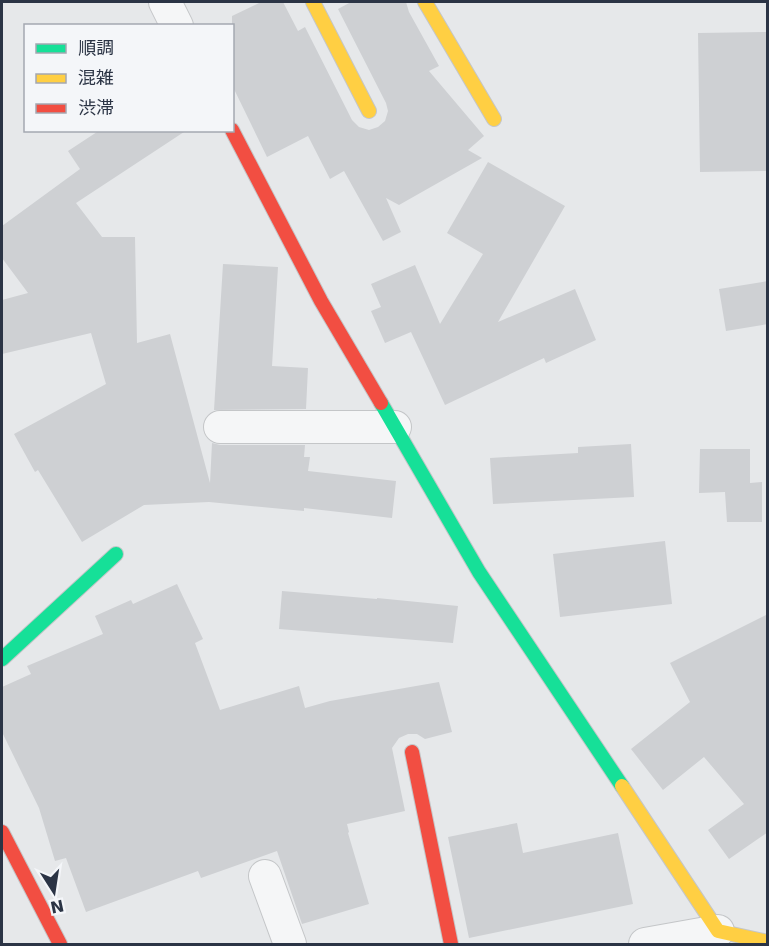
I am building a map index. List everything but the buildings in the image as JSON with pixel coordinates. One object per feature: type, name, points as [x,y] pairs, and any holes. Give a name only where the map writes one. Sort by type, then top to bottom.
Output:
[{"type":"street","points":[[165,2],[176,24]]},
{"type":"street","points":[[313,2],[369,111]]},
{"type":"street","points":[[425,2],[494,119]]},
{"type":"street","points":[[233,132],[321,301],[479,572],[718,931]]},
{"type":"street","points":[[220,427],[394,427]]},
{"type":"street","points":[[2,659],[116,554]]},
{"type":"street","points":[[412,752],[450,945]]},
{"type":"street","points":[[4,844],[60,945]]},
{"type":"street","points":[[265,876],[290,945]]},
{"type":"street","points":[[645,945],[718,931],[768,942]]},
{"type":"traffic: fast","points":[[381,403],[479,572],[622,786]]},
{"type":"traffic: fast","points":[[2,659],[116,554]]},
{"type":"traffic: slow","points":[[313,2],[369,111]]},
{"type":"traffic: slow","points":[[425,2],[494,119]]},
{"type":"traffic: slow","points":[[622,786],[718,931],[768,942]]},
{"type":"traffic: jam","points":[[233,132],[321,301],[381,403]]},
{"type":"traffic: jam","points":[[412,752],[451,944]]},
{"type":"traffic: jam","points":[[2,832],[60,944]]}]
